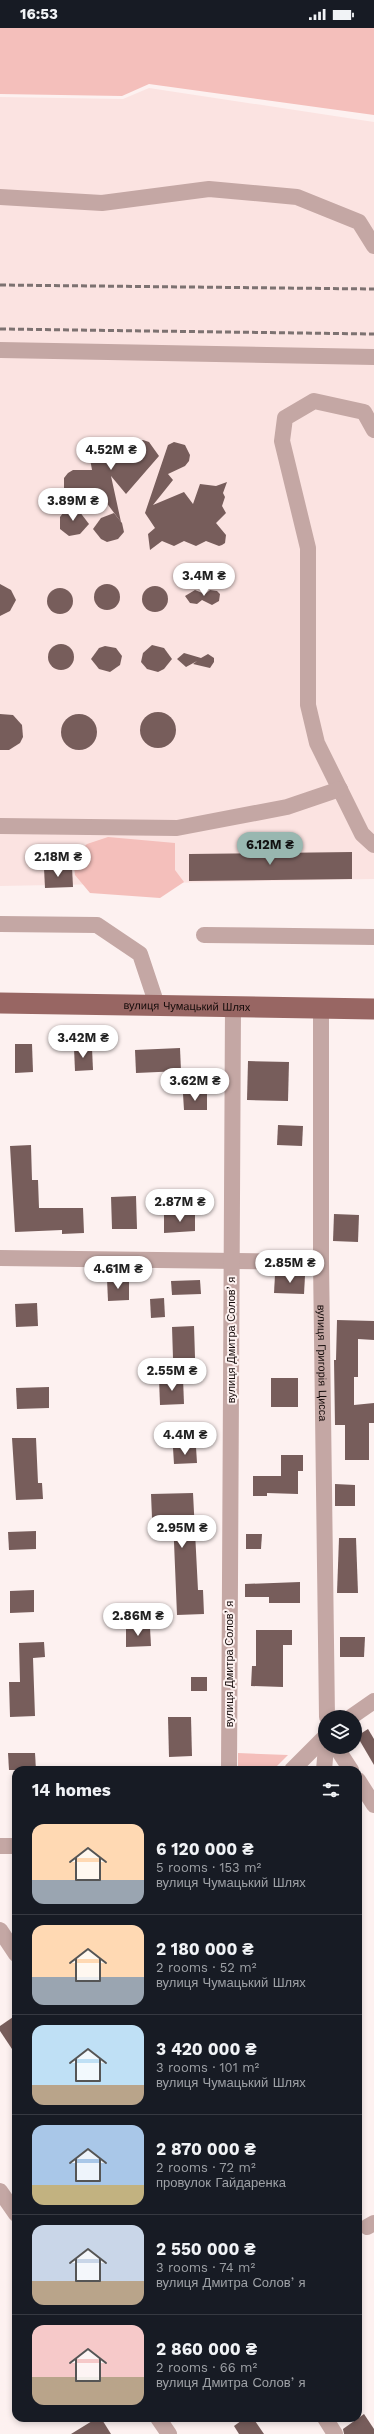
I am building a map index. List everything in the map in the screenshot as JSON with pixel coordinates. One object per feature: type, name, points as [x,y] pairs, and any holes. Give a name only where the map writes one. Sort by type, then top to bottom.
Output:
[{"type":"main road","name":"вулиця Чумацький Шлях","points":[[0,1003],[374,1009]]},
{"type":"street","points":[[0,197],[102,203],[209,189],[297,197],[359,222],[374,246]]},
{"type":"street","points":[[0,350],[374,357]]},
{"type":"street","points":[[374,430],[369,410],[314,401],[284,418],[282,442],[308,548],[308,705],[317,743],[362,834],[374,845]]},
{"type":"street","points":[[0,826],[177,828],[286,807],[340,789]]},
{"type":"street","points":[[0,924],[97,925],[140,954],[156,1005]]},
{"type":"street","points":[[204,935],[374,937]]},
{"type":"street","name":"вулиця Дмитра Соловʼя","points":[[229,1766],[233,1007]]},
{"type":"street","name":"вулиця Григорія Цисса","points":[[321,1009],[321,1262],[328,1710]]},
{"type":"street","points":[[0,1258],[321,1262]]},
{"type":"street","points":[[361,1710],[374,1701]]},
{"type":"street","points":[[296,1766],[318,1743]]},
{"type":"street","points":[[324,1766],[325,1754]]},
{"type":"street","points":[[341,1754],[348,1766]]},
{"type":"street","points":[[362,1786],[374,1804]]},
{"type":"street","points":[[0,1846],[12,1846]]},
{"type":"street","points":[[0,1930],[12,1948]]},
{"type":"street","points":[[0,2191],[12,2208]]},
{"type":"street","points":[[161,2422],[169,2434]]},
{"type":"street","points":[[328,2422],[335,2434]]},
{"type":"shaded area","points":[[0,28],[374,28],[374,115],[149,84],[122,96],[0,94]]},
{"type":"shaded area","points":[[149,88],[374,122],[374,879],[0,886],[0,97],[123,99]]},
{"type":"shaded area","points":[[108,837],[175,843],[175,870],[184,882],[160,898],[90,893],[75,875],[73,857],[87,844]]},
{"type":"shaded area","points":[[238,1753],[288,1755],[277,1766],[238,1766]]},
{"type":"building","points":[[99,440],[111,443],[121,456],[132,442],[143,440],[149,442],[159,456],[126,494],[111,476],[121,522],[96,489],[72,500],[64,489],[64,478],[68,473],[73,470],[92,470],[89,453],[90,448]]},
{"type":"building","points":[[174,442],[185,445],[190,455],[189,461],[185,466],[168,474],[173,480],[153,505],[184,492],[193,504],[200,484],[216,486],[227,482],[223,493],[225,497],[222,506],[226,513],[216,523],[226,535],[225,543],[222,545],[219,546],[206,541],[196,546],[184,541],[174,546],[162,541],[150,550],[148,534],[155,528],[145,513],[168,445]]},
{"type":"building","points":[[76,507],[89,524],[80,534],[69,536],[60,529],[60,517],[63,513]]},
{"type":"building","points":[[114,513],[122,523],[124,532],[118,539],[107,542],[101,539],[93,529],[101,518]]},
{"type":"building","points":[[0,584],[11,590],[16,600],[10,611],[0,616]]},
{"type":"building","points":[[107,584],[116,588],[120,597],[116,606],[107,610],[98,606],[94,597],[98,588]]},
{"type":"building","points":[[155,586],[164,590],[168,599],[164,608],[155,612],[146,608],[142,599],[146,590]]},
{"type":"building","points":[[60,588],[69,592],[73,601],[69,610],[60,614],[51,610],[47,601],[51,592]]},
{"type":"building","points":[[195,590],[205,594],[210,590],[217,591],[220,594],[219,601],[212,605],[202,600],[197,604],[190,603],[185,596]]},
{"type":"building","points":[[61,644],[70,648],[74,657],[70,666],[61,670],[52,666],[48,657],[52,648]]},
{"type":"building","points":[[152,645],[164,648],[172,659],[164,669],[158,672],[147,669],[141,662],[143,653]]},
{"type":"building","points":[[105,646],[116,648],[122,656],[120,665],[110,672],[99,669],[91,659],[99,648]]},
{"type":"building","points":[[184,653],[201,658],[208,654],[214,658],[214,662],[210,668],[193,664],[197,661],[186,667],[177,659]]},
{"type":"building","points":[[162,712],[171,717],[175,723],[175,737],[171,743],[162,748],[154,748],[145,743],[141,737],[140,726],[145,717],[151,713]]},
{"type":"building","points":[[0,714],[13,715],[22,725],[23,737],[20,743],[9,750],[0,750]]},
{"type":"building","points":[[83,714],[92,719],[96,725],[96,739],[92,745],[83,750],[75,750],[66,745],[62,739],[61,728],[66,719],[72,715]]},
{"type":"building","points":[[352,852],[352,879],[189,881],[189,854]]},
{"type":"building","points":[[72,867],[73,887],[45,888],[44,868]]},
{"type":"building","points":[[15,1044],[32,1044],[33,1072],[15,1073]]},
{"type":"building","points":[[74,1048],[92,1048],[93,1070],[75,1071]]},
{"type":"building","points":[[180,1048],[181,1071],[136,1073],[135,1050]]},
{"type":"building","points":[[248,1061],[289,1062],[288,1101],[247,1100]]},
{"type":"building","points":[[207,1093],[207,1110],[184,1110],[183,1094]]},
{"type":"building","points":[[278,1125],[303,1126],[302,1146],[277,1145]]},
{"type":"building","points":[[31,1145],[32,1180],[38,1180],[39,1208],[83,1208],[84,1233],[62,1234],[62,1230],[15,1232],[10,1146]]},
{"type":"building","points":[[136,1196],[137,1229],[112,1229],[111,1197]]},
{"type":"building","points":[[195,1213],[195,1231],[164,1233],[164,1215]]},
{"type":"building","points":[[334,1214],[359,1215],[358,1242],[333,1241]]},
{"type":"building","points":[[275,1275],[305,1276],[304,1294],[274,1293]]},
{"type":"building","points":[[107,1279],[129,1279],[129,1300],[108,1301]]},
{"type":"building","points":[[200,1280],[201,1294],[172,1295],[171,1281]]},
{"type":"building","points":[[164,1298],[165,1317],[151,1318],[150,1299]]},
{"type":"building","points":[[37,1303],[38,1326],[16,1327],[15,1304]]},
{"type":"building","points":[[337,1320],[374,1321],[374,1340],[358,1339],[358,1377],[354,1377],[354,1405],[374,1403],[374,1423],[369,1423],[369,1460],[345,1460],[345,1425],[335,1425],[334,1360],[336,1360]]},
{"type":"building","points":[[194,1326],[195,1358],[173,1359],[172,1327]]},
{"type":"building","points":[[183,1378],[184,1404],[160,1405],[159,1379]]},
{"type":"building","points":[[271,1378],[298,1378],[298,1407],[271,1407]]},
{"type":"building","points":[[49,1387],[49,1408],[17,1409],[16,1388]]},
{"type":"building","points":[[12,1438],[36,1438],[38,1483],[42,1483],[43,1499],[16,1500]]},
{"type":"building","points":[[196,1447],[197,1463],[174,1464],[173,1448]]},
{"type":"building","points":[[281,1455],[303,1455],[303,1471],[298,1471],[298,1494],[267,1493],[267,1496],[253,1496],[253,1476],[281,1476]]},
{"type":"building","points":[[335,1484],[355,1485],[355,1506],[335,1506]]},
{"type":"building","points":[[193,1493],[198,1590],[203,1590],[204,1614],[177,1615],[173,1518],[152,1518],[151,1494]]},
{"type":"building","points":[[36,1531],[36,1549],[9,1550],[8,1532]]},
{"type":"building","points":[[246,1534],[262,1534],[261,1549],[246,1549]]},
{"type":"building","points":[[339,1538],[356,1538],[358,1593],[337,1593]]},
{"type":"building","points":[[300,1582],[300,1603],[269,1603],[269,1597],[245,1597],[245,1584]]},
{"type":"building","points":[[34,1590],[34,1612],[10,1613],[10,1591]]},
{"type":"building","points":[[126,1628],[150,1628],[151,1646],[126,1647]]},
{"type":"building","points":[[256,1630],[292,1630],[292,1645],[283,1645],[283,1687],[251,1686],[252,1666],[256,1666]]},
{"type":"building","points":[[340,1637],[365,1637],[364,1657],[340,1657]]},
{"type":"building","points":[[44,1642],[45,1657],[33,1658],[35,1716],[10,1717],[9,1682],[20,1682],[19,1643]]},
{"type":"building","points":[[191,1677],[207,1677],[207,1691],[191,1691]]},
{"type":"building","points":[[168,1717],[191,1717],[192,1756],[169,1757]]},
{"type":"building","points":[[368,1729],[374,1739],[374,1765],[362,1745],[362,1733]]},
{"type":"building","points":[[8,1753],[35,1753],[36,1766],[12,1766],[12,1770],[9,1770]]},
{"type":"building","points":[[12,2018],[12,2049],[0,2031],[0,2026]]},
{"type":"building","points":[[364,2414],[374,2429],[374,2434],[344,2434],[343,2429],[353,2422],[362,2422],[362,2415]]},
{"type":"building","points":[[90,2422],[104,2422],[111,2434],[71,2434]]},
{"type":"building","points":[[240,2422],[256,2422],[264,2434],[239,2434],[234,2426]]},
{"type":"railway","points":[[0,285],[374,289]]},
{"type":"railway","points":[[0,329],[374,334]]}]
